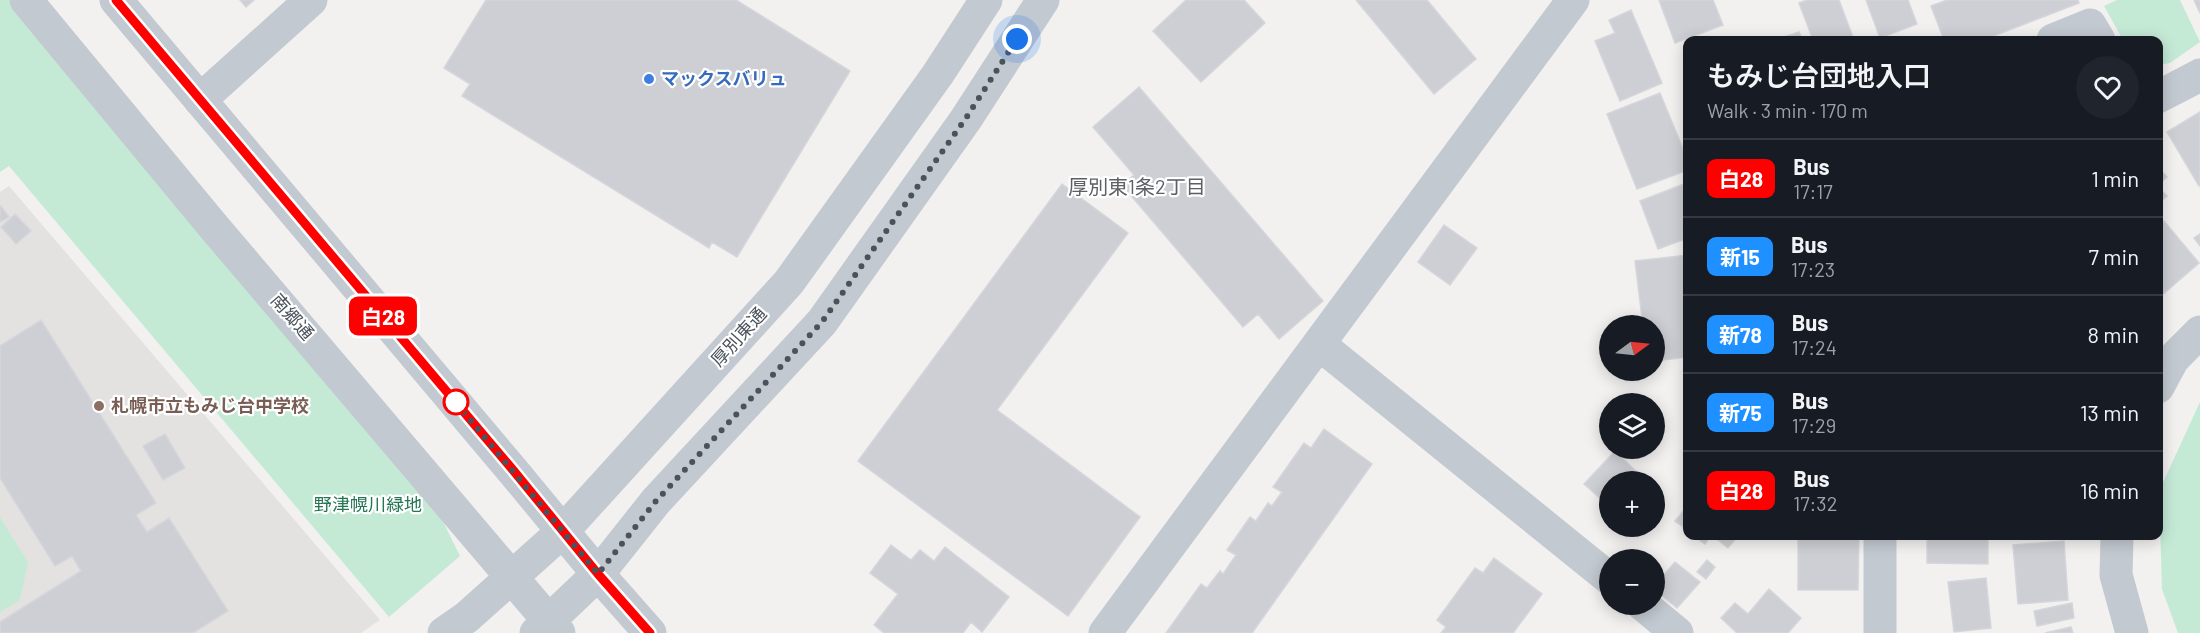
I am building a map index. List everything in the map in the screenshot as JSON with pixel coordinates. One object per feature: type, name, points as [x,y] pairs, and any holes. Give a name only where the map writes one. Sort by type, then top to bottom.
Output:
[{"type":"street","name":"南郷通","points":[[26,0],[213,226],[512,577],[548,629]]},
{"type":"street","points":[[116,0],[513,470],[562,532],[650,633]]},
{"type":"street","points":[[200,100],[311,0]]},
{"type":"street","name":"厚別東通","points":[[444,633],[467,617],[562,532],[789,282],[938,74],[986,0]]},
{"type":"street","points":[[548,629],[598,574],[656,501],[822,322],[966,118],[1043,0]]},
{"type":"street","points":[[1106,633],[1573,0]]},
{"type":"street","points":[[2063,36],[2090,25],[2097,36]]},
{"type":"street","points":[[2163,94],[2200,75]]},
{"type":"street","points":[[2163,377],[2173,358],[2200,332]]},
{"type":"street","points":[[1319,344],[1599,570]]},
{"type":"street","points":[[1880,540],[1880,633]]},
{"type":"street","points":[[2117,540],[2116,575],[2132,633]]},
{"type":"street","points":[[1655,615],[1677,633]]},
{"type":"shaded area","name":"札幌市立もみじ台中学校","points":[[9,186],[380,620],[361,633],[0,633],[0,192]]},
{"type":"green space","name":"野津幌川緑地","points":[[0,0],[13,0],[425,485],[460,556],[389,617],[9,166],[0,172]]},
{"type":"green space","points":[[2117,0],[2180,0],[2200,42],[2170,63],[2163,64],[2163,36],[2121,36],[2104,6]]},
{"type":"green space","points":[[2200,402],[2200,633],[2178,633],[2162,589],[2160,540],[2163,540],[2163,482]]},
{"type":"green space","points":[[0,517],[28,562],[20,600],[0,612]]},
{"type":"building","points":[[240,0],[254,0],[246,7]]},
{"type":"building","points":[[486,0],[736,0],[850,71],[737,257],[712,242],[709,248],[462,96],[470,84],[444,68]]},
{"type":"building","points":[[1186,0],[1244,0],[1265,23],[1201,82],[1153,31]]},
{"type":"building","points":[[1356,0],[1427,0],[1476,59],[1434,94]]},
{"type":"building","points":[[1659,0],[1713,0],[1723,25],[1694,36],[1683,36],[1683,40],[1675,43]]},
{"type":"building","points":[[1807,0],[1839,0],[1852,36],[1811,36],[1799,3]]},
{"type":"building","points":[[1866,0],[1908,0],[1917,24],[1885,36],[1879,36]]},
{"type":"building","points":[[1947,0],[2078,0],[2079,3],[1993,36],[1942,36],[1931,6]]},
{"type":"building","points":[[2194,0],[2200,0],[2200,13]]},
{"type":"building","points":[[1631,10],[1662,83],[1620,101],[1595,41],[1615,33],[1609,20]]},
{"type":"building","points":[[1799,32],[1801,36],[1788,36]]},
{"type":"building","points":[[1139,87],[1323,301],[1279,339],[1258,314],[1243,327],[1122,185],[1134,175],[1093,127]]},
{"type":"building","points":[[1660,93],[1683,149],[1683,172],[1637,189],[1607,114]]},
{"type":"building","points":[[2200,112],[2200,185],[2199,186],[2167,132]]},
{"type":"building","points":[[1062,184],[1128,233],[997,410],[1140,517],[1068,616],[858,461]]},
{"type":"building","points":[[1683,184],[1683,240],[1658,249],[1640,201]]},
{"type":"building","points":[[0,207],[9,217],[0,222]]},
{"type":"building","points":[[15,214],[31,231],[16,244],[1,227]]},
{"type":"building","points":[[2163,222],[2199,263],[2163,294]]},
{"type":"building","points":[[1444,225],[1477,248],[1450,285],[1418,262]]},
{"type":"building","points":[[2200,234],[2200,246],[2194,238]]},
{"type":"building","points":[[1683,256],[1683,358],[1665,360],[1665,315],[1642,315],[1635,261]]},
{"type":"building","points":[[41,320],[156,503],[136,515],[147,532],[169,518],[228,611],[193,633],[0,633],[0,622],[81,571],[72,556],[55,566],[0,478],[0,346]]},
{"type":"building","points":[[1324,429],[1372,464],[1252,633],[1166,633],[1201,584],[1207,588],[1220,571],[1223,574],[1236,555],[1227,550],[1250,517],[1256,521],[1268,503],[1272,506],[1282,492],[1273,487],[1304,443],[1311,448]]},
{"type":"building","points":[[165,434],[185,468],[163,480],[143,446]]},
{"type":"building","points":[[1607,459],[1623,459],[1636,471],[1599,471],[1599,497],[1584,484]]},
{"type":"building","points":[[1683,511],[1683,527],[1675,521]]},
{"type":"building","points":[[1718,540],[1735,540],[1728,548]]},
{"type":"building","points":[[1798,540],[1859,540],[1858,590],[1798,590]]},
{"type":"building","points":[[1927,540],[1988,540],[1988,564],[1927,563]]},
{"type":"building","points":[[2064,541],[2068,600],[2018,604],[2013,545]]},
{"type":"building","points":[[891,545],[911,560],[920,550],[934,561],[945,547],[1009,597],[982,632],[971,622],[963,633],[884,633],[874,625],[898,594],[870,573]]},
{"type":"building","points":[[1494,558],[1542,594],[1513,633],[1441,633],[1446,627],[1437,620],[1475,568],[1483,573]]},
{"type":"building","points":[[1707,560],[1715,567],[1706,579],[1697,572]]},
{"type":"building","points":[[1675,562],[1700,582],[1677,608],[1665,598],[1665,573]]},
{"type":"building","points":[[1986,578],[1991,628],[1954,632],[1948,582]]},
{"type":"building","points":[[1769,589],[1801,618],[1788,633],[1737,633],[1721,618],[1735,603],[1748,614]]},
{"type":"building","points":[[2072,603],[2074,618],[2037,626],[2034,611]]},
{"type":"building","points":[[2071,627],[2073,633],[2045,633]]},
{"type":"bus line","name":"白28","points":[[116,0],[513,470],[562,532],[650,633]]},
{"type":"place","name":"マックスバリュ","points":[[649,79]]},
{"type":"place","name":"札幌市立もみじ台中学校","points":[[99,406]]},
{"type":"district","name":"厚別東1条2丁目","points":[[1137,187]]},
{"type":"route","points":[[456,402],[453,399],[598,574],[656,501],[822,322],[966,118],[1017,39]]}]
